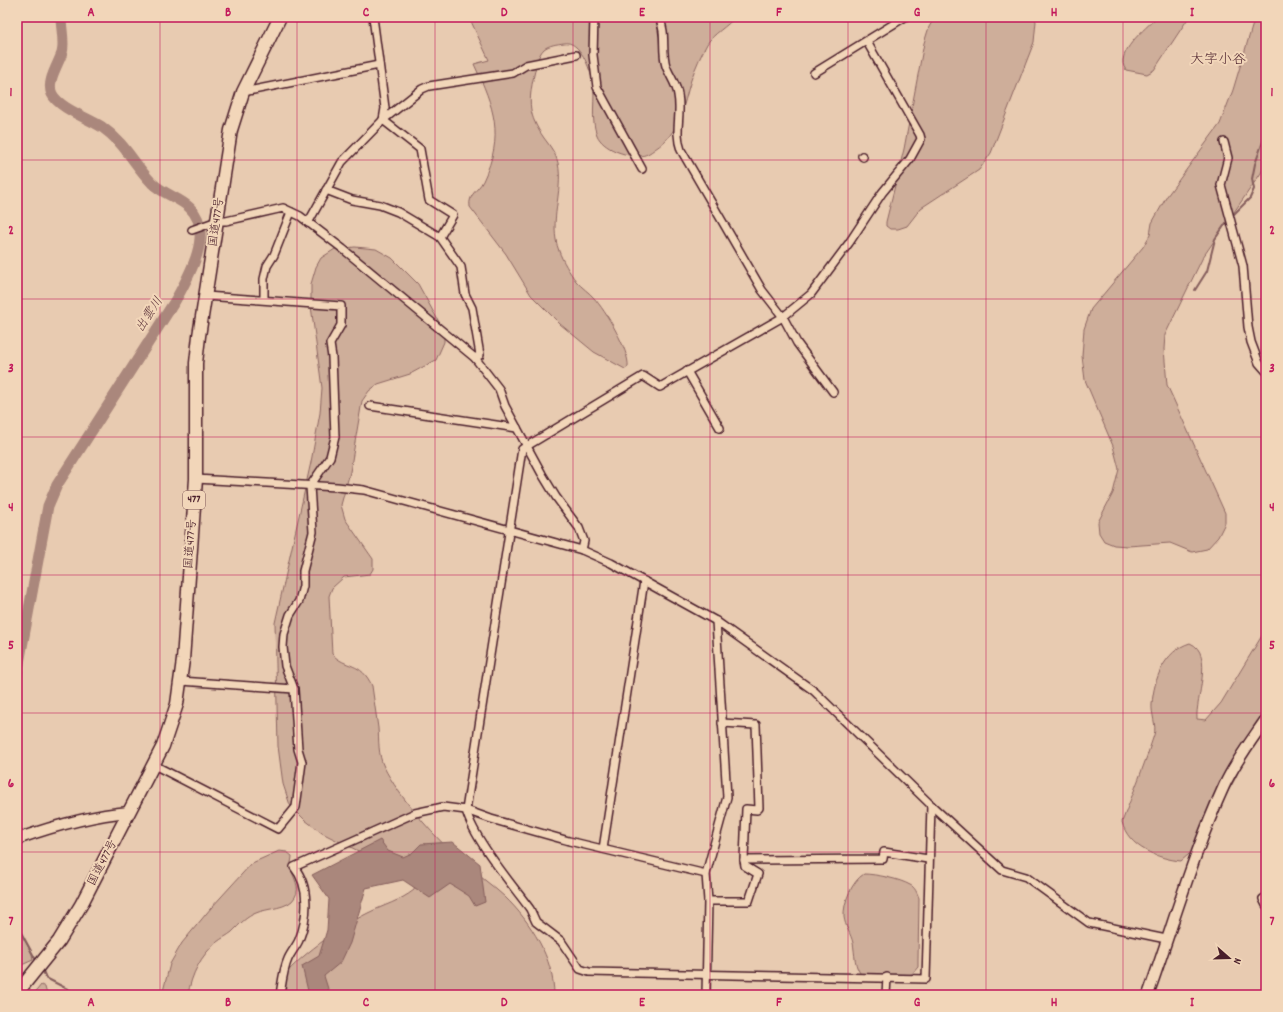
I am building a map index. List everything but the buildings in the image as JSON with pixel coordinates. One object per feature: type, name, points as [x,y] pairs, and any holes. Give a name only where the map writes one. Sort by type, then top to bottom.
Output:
[{"type":"highway","name":"国道477号","points":[[17,993],[43,961],[81,905],[154,765],[171,725],[181,681],[196,479],[196,363],[206,296],[212,224],[231,130],[243,92],[280,17]]},
{"type":"street","points":[[373,17],[378,65],[385,108],[383,120]]},
{"type":"street","points":[[594,17],[593,54],[597,87],[642,169]]},
{"type":"street","points":[[659,17],[665,39],[664,51],[666,66],[678,94],[677,131],[681,150],[762,290],[783,317],[797,343],[833,392]]},
{"type":"street","points":[[814,73],[867,42],[905,17]]},
{"type":"street","points":[[867,42],[921,139],[910,159],[882,193],[849,243],[811,294],[783,317],[660,387],[643,376],[526,445],[522,449],[466,810],[469,822],[477,836],[530,909],[536,922],[561,941],[580,968],[589,972],[926,979],[928,859],[931,805]]},
{"type":"street","points":[[308,222],[342,162],[383,120],[407,99],[429,86],[513,73],[526,65],[576,54]]},
{"type":"street","points":[[243,92],[378,65]]},
{"type":"street","points":[[383,120],[420,149],[429,200],[453,215],[440,237]]},
{"type":"street","points":[[1224,142],[1228,158],[1221,185],[1244,266],[1248,327],[1251,342],[1259,364],[1266,371]]},
{"type":"street","points":[[326,190],[352,200],[380,205],[392,210],[440,237],[461,267],[465,294],[472,308],[480,355],[475,358]]},
{"type":"street","points":[[192,230],[283,208],[308,222],[343,249],[475,358],[499,389],[526,445],[556,497],[579,528],[584,541],[582,550]]},
{"type":"street","points":[[264,299],[264,279],[267,266],[274,255],[291,212]]},
{"type":"street","points":[[154,765],[278,829],[296,807],[302,762],[298,749],[294,689],[285,666],[284,634],[290,615],[299,601],[301,594],[303,586],[303,571],[313,532],[310,486],[330,457],[335,437],[332,357],[330,344],[341,325],[341,306],[264,299],[206,296]]},
{"type":"street","points":[[687,372],[720,428]]},
{"type":"street","points":[[370,406],[517,428]]},
{"type":"street","points":[[196,479],[364,490],[582,550],[644,581],[716,621],[814,690],[931,805],[1002,870],[1026,877],[1089,923],[1166,939]]},
{"type":"street","points":[[603,849],[644,581]]},
{"type":"street","points":[[706,995],[708,901],[706,874],[727,796],[716,621]]},
{"type":"street","points":[[181,681],[294,689]]},
{"type":"street","points":[[1148,995],[1193,858],[1224,785],[1243,751],[1266,719]]},
{"type":"street","points":[[708,901],[748,901],[758,874],[746,866],[744,860],[746,809],[757,810],[760,808],[756,725],[722,723]]},
{"type":"street","points":[[280,995],[288,958],[299,941],[306,902],[301,875],[294,867],[415,813],[443,807],[466,810],[491,820],[706,874]]},
{"type":"street","points":[[17,839],[78,820],[107,814],[130,812]]},
{"type":"street","points":[[744,860],[883,860],[884,852],[928,859]]},
{"type":"street","points":[[1266,897],[1263,899],[1266,905]]},
{"type":"street","points":[[886,995],[887,977]]},
{"type":"shaded area","points":[[469,17],[735,17],[707,44],[693,75],[683,109],[670,135],[663,143],[653,150],[647,154],[639,156],[627,155],[609,148],[597,135],[593,115],[594,88],[592,76],[587,63],[575,46],[570,43],[564,43],[548,47],[544,49],[537,62],[530,101],[532,115],[535,122],[551,147],[558,163],[559,185],[555,229],[559,251],[574,278],[599,304],[616,331],[628,360],[628,367],[625,369],[594,352],[560,324],[531,295],[506,254],[470,207],[470,199],[483,181],[490,165],[494,150],[495,135],[494,122],[487,94],[474,64],[489,60]]},
{"type":"shaded area","points":[[935,17],[1033,17],[1036,21],[1034,42],[991,153],[979,170],[921,208],[907,226],[898,229],[890,229],[886,226],[886,222],[904,149],[924,43],[929,27]]},
{"type":"shaded area","points":[[1157,17],[1189,17],[1154,70],[1147,74],[1126,70],[1123,64],[1127,49],[1139,34]]},
{"type":"shaded area","points":[[1255,17],[1266,17],[1266,162],[1261,173],[1203,257],[1165,335],[1164,349],[1167,385],[1225,513],[1225,523],[1218,537],[1207,549],[1192,552],[1170,543],[1128,546],[1114,545],[1104,541],[1099,533],[1098,522],[1113,493],[1119,469],[1113,446],[1085,380],[1082,356],[1084,329],[1091,309],[1143,247],[1150,235],[1152,223],[1167,196],[1220,124],[1233,90]]},
{"type":"shaded area","points":[[355,247],[376,249],[392,258],[418,284],[444,331],[444,342],[436,360],[410,374],[378,384],[369,391],[362,401],[350,472],[341,505],[345,519],[373,559],[373,569],[370,574],[344,577],[332,588],[329,596],[332,654],[337,659],[363,673],[368,678],[372,686],[378,728],[379,748],[384,767],[390,779],[407,803],[437,837],[462,861],[505,897],[524,918],[545,955],[553,981],[554,995],[281,995],[279,982],[287,972],[320,943],[357,919],[398,900],[414,890],[415,879],[322,833],[305,820],[290,805],[283,784],[278,746],[275,623],[311,462],[320,413],[322,388],[311,306],[311,284],[316,267],[321,258],[335,249]]},
{"type":"shaded area","points":[[1266,629],[1266,713],[1235,779],[1196,848],[1181,861],[1163,858],[1145,850],[1137,845],[1125,831],[1122,822],[1154,735],[1155,728],[1152,712],[1153,695],[1162,667],[1173,652],[1181,647],[1190,643],[1197,648],[1201,656],[1203,666],[1197,719],[1206,720],[1221,703]]},
{"type":"shaded area","points":[[380,840],[388,851],[403,857],[412,853],[421,844],[453,842],[480,864],[485,902],[475,906],[469,896],[450,884],[430,898],[403,880],[366,888],[350,943],[341,962],[324,976],[330,995],[309,995],[302,966],[319,956],[327,930],[329,899],[312,875]]},
{"type":"shaded area","points":[[279,851],[287,852],[292,856],[291,866],[297,886],[297,893],[292,901],[283,906],[261,911],[252,915],[211,947],[194,973],[188,995],[162,995],[170,964],[182,943],[211,908],[252,863]]},
{"type":"shaded area","points":[[864,874],[881,876],[906,883],[912,886],[917,892],[919,898],[918,967],[912,974],[893,979],[873,980],[867,978],[859,972],[855,960],[853,943],[844,917],[844,911],[852,887]]},
{"type":"shaded area","points":[[17,926],[32,954],[33,960],[17,967]]},
{"type":"shaded area","points":[[41,985],[45,987],[47,995],[33,995]]},
{"type":"waterway","name":"出雲川","points":[[17,674],[48,506],[57,485],[175,301],[192,268],[200,242],[200,229],[197,218],[190,208],[181,201],[156,187],[139,168],[123,146],[110,133],[61,104],[52,94],[50,84],[51,79],[63,49],[61,17]]},
{"type":"waterway","points":[[1231,217],[1250,198],[1254,189],[1252,179],[1255,164],[1266,133]]},
{"type":"waterway","points":[[1195,290],[1207,271],[1215,239],[1228,220]]},
{"type":"waterway","points":[[17,925],[37,962]]},
{"type":"waterway","points":[[42,969],[46,978],[79,995]]},
{"type":"district","name":"大字小谷","points":[[1218,60]]}]
